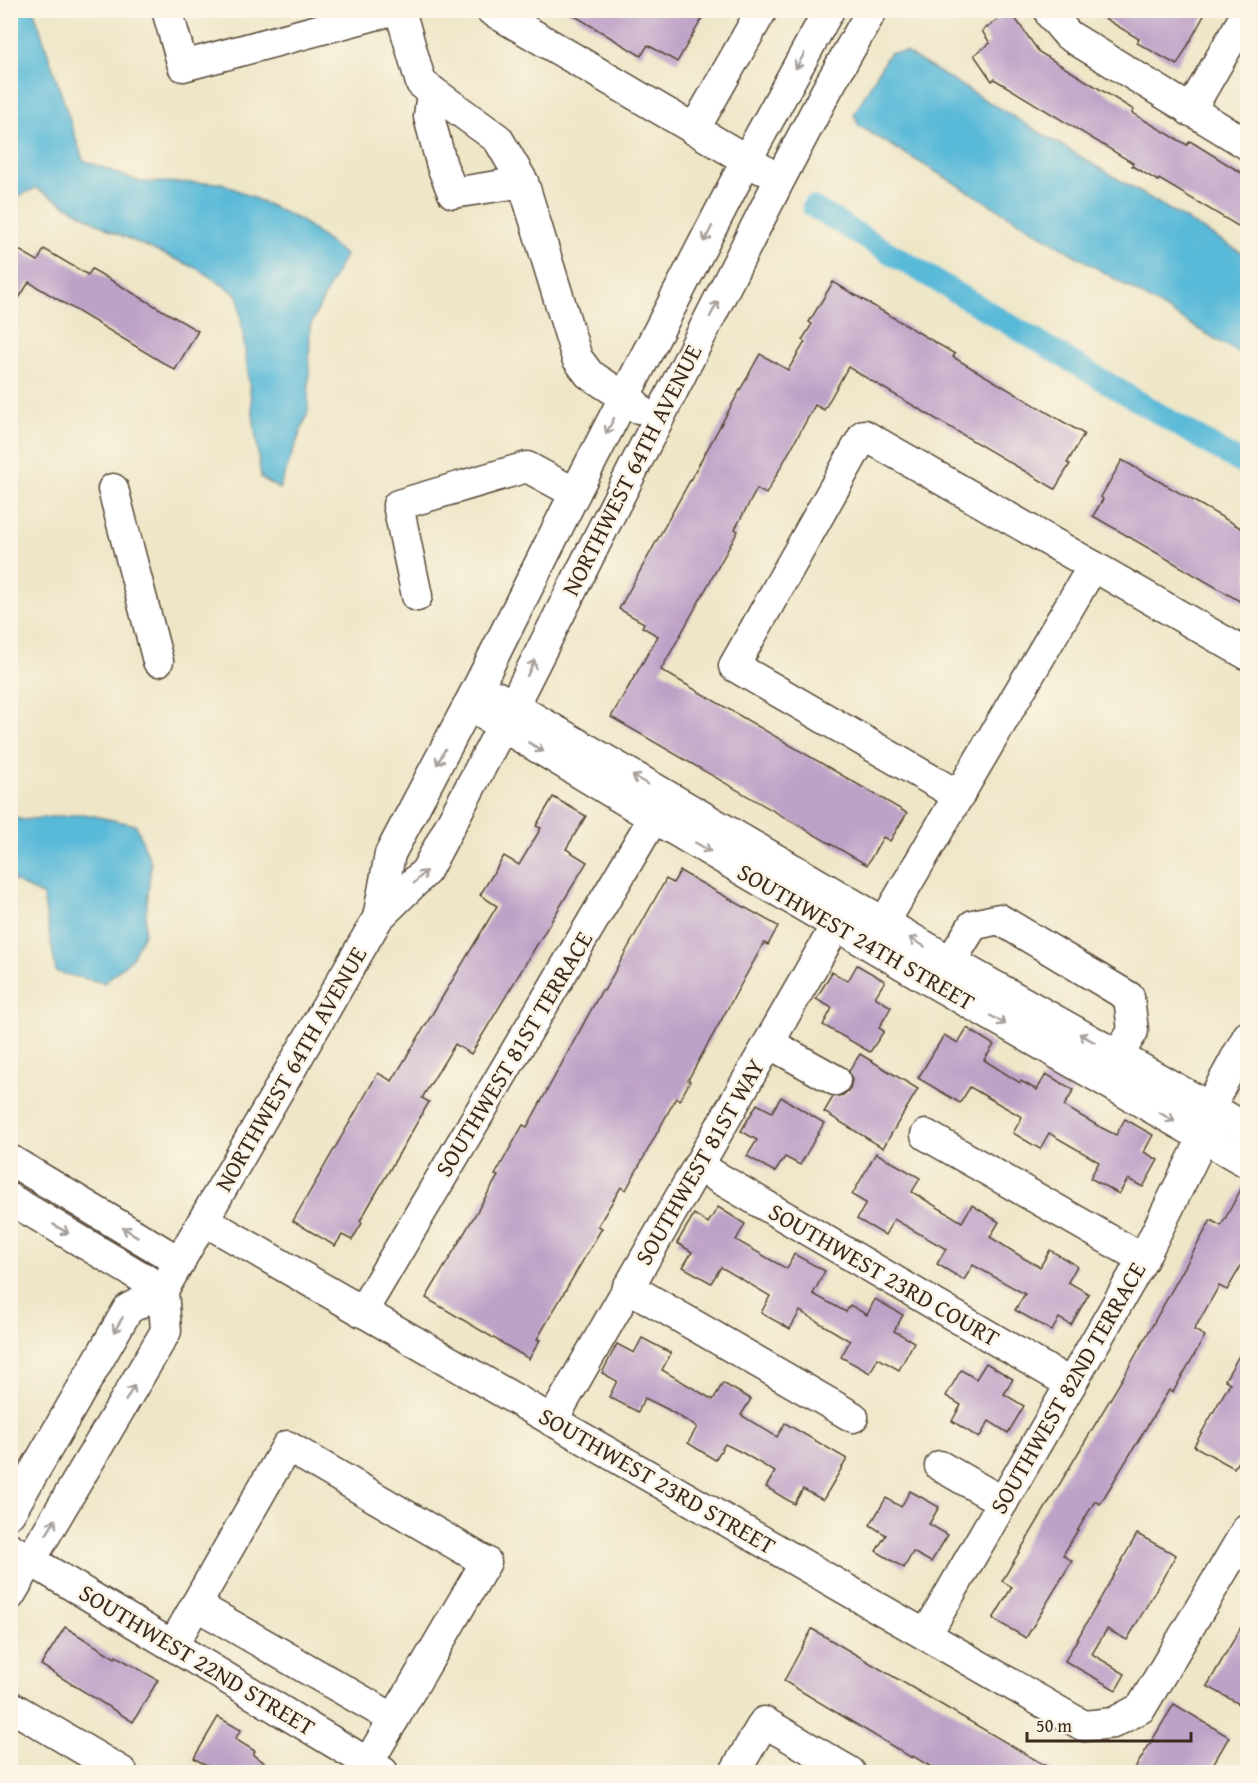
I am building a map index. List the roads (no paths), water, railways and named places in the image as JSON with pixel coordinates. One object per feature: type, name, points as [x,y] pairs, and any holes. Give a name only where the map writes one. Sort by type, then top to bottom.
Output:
[{"type":"street","points":[[167,10],[183,66],[393,10]]},
{"type":"street","points":[[400,10],[422,83],[498,139],[524,182],[578,358],[589,375],[635,404],[645,419],[649,436]]},
{"type":"street","points":[[491,10],[780,179]]},
{"type":"street","points":[[694,130],[762,10]]},
{"type":"street","name":"NORTHWEST 64TH AVENUE","points":[[378,918],[390,854],[474,695],[746,161],[829,10]]},
{"type":"street","name":"NORTHWEST 64TH AVENUE","points":[[163,1290],[378,918],[426,871],[780,179],[872,10]]},
{"type":"street","points":[[1190,111],[1248,12]]},
{"type":"street","points":[[1051,13],[1068,35],[1248,145]]},
{"type":"street","points":[[432,91],[429,117],[442,166],[453,193],[524,182]]},
{"type":"street","points":[[959,796],[734,666],[864,435],[1248,656]]},
{"type":"street","points":[[417,596],[398,505],[527,467],[575,493]]},
{"type":"street","points":[[113,489],[158,661]]},
{"type":"street","points":[[878,934],[1093,566]]},
{"type":"street","name":"SOUTHWEST 24TH STREET","points":[[474,695],[943,973],[1111,1068],[1203,1138],[1248,1163]]},
{"type":"street","name":"SOUTHWEST 81ST TERRACE","points":[[362,1312],[660,807]]},
{"type":"street","name":"SOUTHWEST 81ST WAY","points":[[552,1421],[843,914]]},
{"type":"street","points":[[943,973],[973,925],[999,919],[1129,997],[1133,1031],[1111,1068]]},
{"type":"street","name":"SOUTHWEST 82ND TERRACE","points":[[926,1635],[1143,1258],[1203,1138],[1217,1093],[1248,1036]]},
{"type":"street","points":[[769,1043],[835,1080]]},
{"type":"street","name":"SOUTHWEST 24TH STREET","points":[[1111,1068],[1212,1108],[1248,1129]]},
{"type":"street","points":[[926,1135],[1143,1258]]},
{"type":"street","points":[[10,1160],[180,1262]]},
{"type":"street","name":"SOUTHWEST 23RD COURT","points":[[698,1166],[1071,1384]]},
{"type":"street","points":[[10,1199],[163,1290]]},
{"type":"street","name":"SOUTHWEST 23RD STREET","points":[[204,1221],[1084,1726],[1113,1723],[1141,1708],[1248,1528]]},
{"type":"street","points":[[628,1287],[854,1417]]},
{"type":"street","points":[[10,1513],[128,1310],[163,1290]]},
{"type":"street","points":[[10,1595],[21,1554],[166,1331],[163,1290]]},
{"type":"street","points":[[173,1645],[287,1446],[486,1562],[394,1719],[376,1768]]},
{"type":"street","points":[[940,1466],[1003,1502]]},
{"type":"street","name":"SOUTHWEST 22ND STREET","points":[[21,1554],[376,1768]]},
{"type":"street","points":[[196,1605],[394,1719]]},
{"type":"street","points":[[10,1706],[109,1769]]},
{"type":"street","points":[[735,1773],[764,1722],[850,1773]]},
{"type":"water","points":[[10,11],[34,11],[83,160],[140,182],[222,183],[300,220],[345,255],[310,326],[308,412],[279,489],[261,478],[238,295],[198,269],[111,231],[36,188],[11,200]]},
{"type":"water","points":[[905,52],[1247,256],[1247,358],[859,126],[854,114],[889,53]]},
{"type":"water","points":[[84,814],[136,825],[151,863],[144,934],[131,959],[104,983],[56,972],[43,896],[11,879],[11,815],[22,820]]},
{"type":"waterway","points":[[813,207],[1248,467]]}]
